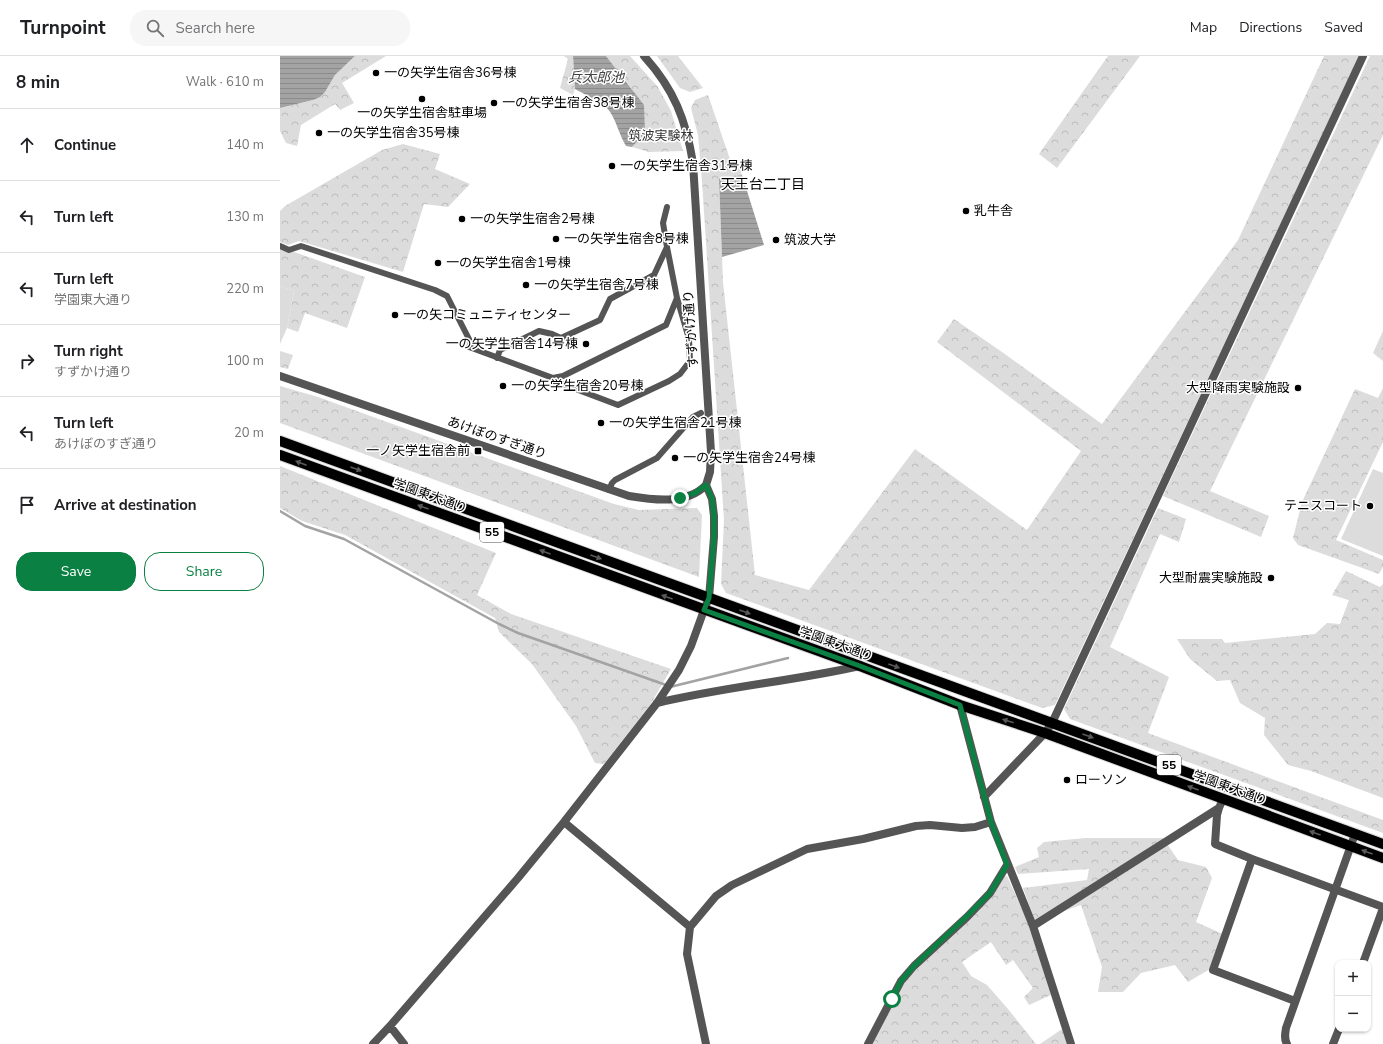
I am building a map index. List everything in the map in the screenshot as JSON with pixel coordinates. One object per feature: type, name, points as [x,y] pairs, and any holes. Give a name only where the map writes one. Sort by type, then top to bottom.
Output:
[{"type":"main road","name":"学園東大通り","points":[[280,441],[1383,844]]},
{"type":"main road","name":"学園東大通り","points":[[280,455],[860,666],[960,705],[1045,734],[1221,804],[1351,846],[1383,858]]},
{"type":"street","name":"すずかけ通り","points":[[644,56],[666,83],[676,101],[686,128],[693,163],[711,452],[710,472],[706,485]]},
{"type":"street","points":[[984,797],[1045,734],[1052,723],[1363,56]]},
{"type":"street","points":[[280,246],[289,250],[301,246],[435,290],[447,296],[471,342],[469,347],[553,378],[565,385],[618,405],[669,381],[680,374],[690,361],[689,339],[677,298],[663,223],[667,207]]},
{"type":"street","points":[[497,358],[500,350],[538,331],[552,334],[561,338],[600,320],[610,299],[654,275],[667,247]]},
{"type":"street","points":[[553,378],[563,376],[666,325],[677,298]]},
{"type":"street","name":"あけぼのすぎ通り","points":[[280,376],[629,496],[646,499],[680,498],[695,493],[706,485]]},
{"type":"street","points":[[609,490],[615,480],[657,458],[693,417],[701,413]]},
{"type":"street","points":[[373,1044],[518,878],[564,822],[657,703],[680,670],[691,646],[709,598],[714,537],[714,516],[712,499],[706,485]]},
{"type":"street","points":[[657,703],[691,695],[821,675],[860,666]]},
{"type":"street","points":[[960,705],[991,822],[1007,865],[1033,926],[1071,1044]]},
{"type":"street","points":[[1221,804],[1217,815],[1215,844],[1383,908],[1364,960]]},
{"type":"street","points":[[1033,926],[1221,804]]},
{"type":"street","points":[[564,822],[690,927]]},
{"type":"street","points":[[706,1044],[688,954],[690,927],[716,896],[732,885],[807,849],[863,839],[916,826],[930,825],[962,828],[975,827],[991,822]]},
{"type":"street","points":[[1287,1044],[1285,1041],[1285,1035],[1295,1001],[1355,834]]},
{"type":"street","points":[[1252,859],[1213,970],[1295,1001]]},
{"type":"street","points":[[868,1044],[901,981],[914,966],[990,893],[1007,865]]},
{"type":"street","points":[[390,1026],[404,1044]]},
{"type":"street","points":[[1333,1044],[1338,1032]]},
{"type":"green space","points":[[355,56],[386,56],[342,83],[354,103],[340,110],[335,104],[301,125],[297,146],[286,143],[280,131],[280,108],[313,100],[325,92],[335,75]]},
{"type":"green space","points":[[564,56],[573,56],[575,89],[573,95],[560,88],[568,59]]},
{"type":"green space","name":"筑波実験林","points":[[606,56],[630,56],[658,87],[671,111],[683,151],[649,152],[632,147],[645,132],[632,89]]},
{"type":"green space","points":[[657,56],[678,56],[703,88],[690,92],[680,88]]},
{"type":"green space","points":[[1108,56],[1140,56],[1057,168],[1039,154]]},
{"type":"green space","points":[[1324,56],[1359,56],[1055,705],[1042,708],[726,593],[721,584],[724,520],[702,181],[698,135],[691,108],[695,100],[708,95],[733,168],[739,166],[742,175],[719,180],[723,282],[755,575],[809,590],[915,449],[1027,530],[1081,451],[937,342],[954,319],[1102,424],[1238,240]]},
{"type":"green space","points":[[1370,56],[1383,56],[1383,135],[1210,491],[1269,516],[1261,537],[1163,496]]},
{"type":"green space","points":[[403,144],[440,154],[435,169],[470,184],[448,207],[424,204],[403,272],[299,241],[288,245],[280,242],[280,211],[285,206],[382,150]]},
{"type":"green space","points":[[280,247],[365,277],[347,328],[305,313],[298,332],[287,328],[294,291],[280,286]]},
{"type":"green space","points":[[280,286],[294,291],[287,328],[280,344]]},
{"type":"green space","points":[[1383,331],[1383,361],[1373,353]]},
{"type":"green space","points":[[280,351],[293,355],[288,369],[280,367]]},
{"type":"green space","points":[[280,386],[318,397],[614,504],[639,510],[697,508],[702,515],[699,577],[280,423]]},
{"type":"green space","points":[[1383,388],[1383,442],[1336,540],[1383,560],[1383,567],[1379,574],[1298,545],[1293,538],[1302,502],[1355,389],[1378,398]]},
{"type":"green space","points":[[280,466],[496,553],[477,595],[511,614],[671,669],[650,705],[604,764],[595,763],[576,726],[532,664],[499,632],[495,618],[345,535],[302,521],[280,508]]},
{"type":"green space","name":"テニスコート","points":[[1373,469],[1383,473],[1383,556],[1341,539]]},
{"type":"green space","points":[[1158,508],[1186,519],[1179,542],[1160,534],[1110,647],[1169,677],[1148,733],[1383,820],[1383,833],[1070,719],[1064,709]]},
{"type":"green space","points":[[1346,571],[1380,587],[1383,584],[1383,798],[1311,771],[1288,765],[1264,735],[1265,718],[1240,703],[1230,680],[1217,681],[1190,659],[1177,639],[1222,639],[1225,643],[1315,634],[1327,623],[1340,624],[1349,600],[1332,595]]},
{"type":"green space","points":[[1085,838],[1163,838],[1178,860],[1206,867],[1212,878],[1196,922],[1225,935],[1210,969],[1188,982],[1175,965],[1141,973],[1123,992],[1098,992],[1102,967],[1081,905],[1035,921],[1023,888],[1087,880],[1089,869],[1018,874],[1015,867],[1039,857],[1037,848],[1044,842]]},
{"type":"green space","points":[[1007,876],[1031,929],[1051,995],[1029,1005],[1024,997],[1033,988],[1013,960],[1006,965],[991,942],[962,962],[971,976],[987,985],[1036,1044],[872,1044],[906,980],[980,908],[1004,877]]},
{"type":"green space","points":[[1062,1029],[1067,1044],[1040,1044]]},
{"type":"water","points":[[280,56],[355,56],[335,75],[325,92],[320,97],[280,108]]},
{"type":"water","name":"兵太郎池","points":[[573,56],[606,56],[644,105],[645,133],[632,147],[626,146],[613,117],[607,108],[596,100],[575,89]]},
{"type":"water","points":[[742,175],[764,245],[722,257],[719,179]]},
{"type":"waterway","points":[[280,511],[305,526],[344,539],[518,633],[666,685]]},
{"type":"waterway","points":[[670,687],[788,658]]},
{"type":"place","name":"一の矢学生宿舎36号棟","points":[[376,73]]},
{"type":"place","name":"一の矢学生宿舎駐車場","points":[[422,99]]},
{"type":"place","name":"一の矢学生宿舎38号棟","points":[[494,103]]},
{"type":"place","name":"一の矢学生宿舎35号棟","points":[[319,133]]},
{"type":"place","name":"一の矢学生宿舎31号棟","points":[[612,166]]},
{"type":"place","name":"乳牛舎","points":[[966,211]]},
{"type":"place","name":"一の矢学生宿舎2号棟","points":[[462,219]]},
{"type":"place","name":"一の矢学生宿舎8号棟","points":[[556,239]]},
{"type":"place","name":"筑波大学","points":[[776,240]]},
{"type":"place","name":"一の矢学生宿舎1号棟","points":[[438,263]]},
{"type":"place","name":"一の矢学生宿舎7号棟","points":[[526,285]]},
{"type":"place","name":"一の矢コミュニティセンター","points":[[395,315]]},
{"type":"place","name":"一の矢学生宿舎14号棟","points":[[586,344]]},
{"type":"place","name":"一の矢学生宿舎20号棟","points":[[503,386]]},
{"type":"place","name":"大型降雨実験施設","points":[[1298,388]]},
{"type":"place","name":"一の矢学生宿舎21号棟","points":[[601,423]]},
{"type":"place","name":"一ノ矢学生宿舎前","points":[[478,451]]},
{"type":"place","name":"一の矢学生宿舎24号棟","points":[[675,458]]},
{"type":"place","name":"テニスコート","points":[[1370,506]]},
{"type":"place","name":"大型耐震実験施設","points":[[1271,578]]},
{"type":"place","name":"ローソン","points":[[1067,780]]},
{"type":"district","name":"天王台二丁目","points":[[763,184]]},
{"type":"route","points":[[680,498],[695,493],[706,485],[712,499],[714,537],[711,581],[709,598],[704,610],[860,666],[960,705],[991,822],[1007,865],[990,893],[914,966],[901,981],[892,999]]}]
